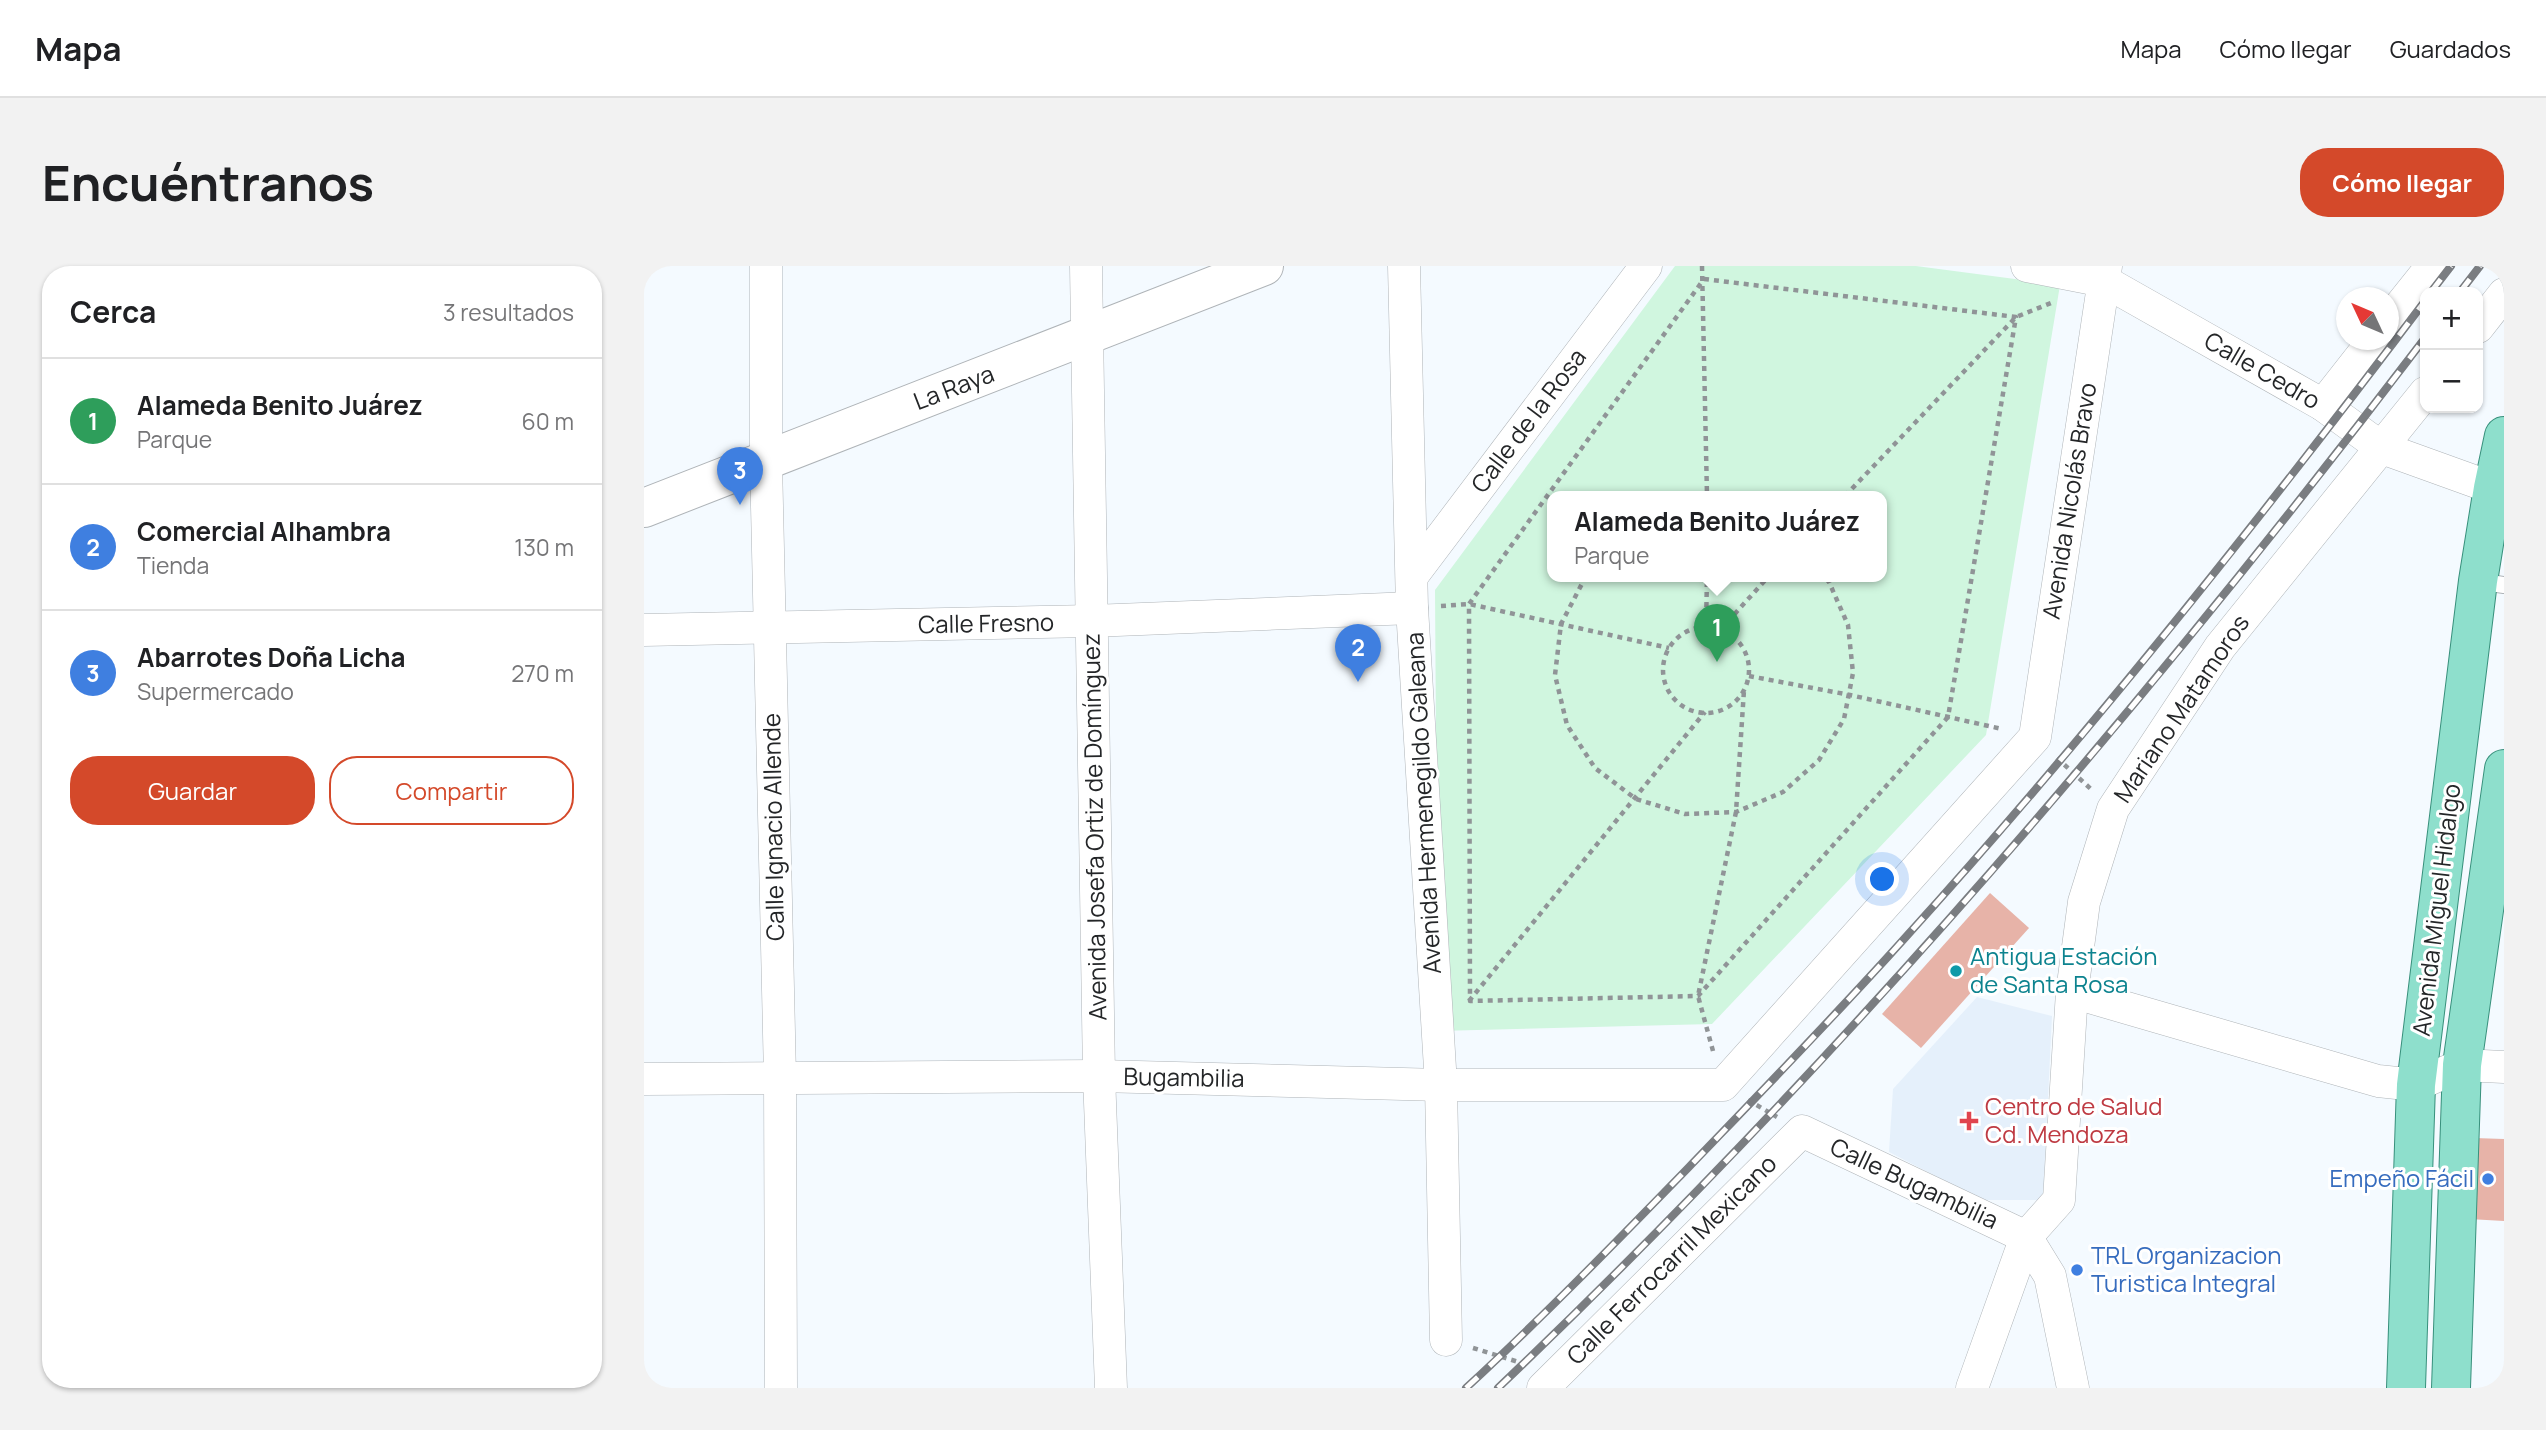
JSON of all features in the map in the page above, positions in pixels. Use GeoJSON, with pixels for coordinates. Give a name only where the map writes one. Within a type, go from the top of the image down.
{"type":"FeatureCollection","features":[{"type":"Feature","properties":{"kind":"main road","name":"La Raya"},"geometry":{"type":"LineString","coordinates":[[644,508],[1264,266]]}},
{"type":"Feature","properties":{"kind":"main road","name":"Avenida Miguel Hidalgo"},"geometry":{"type":"LineString","coordinates":[[2406,1388],[2416,1085],[2491,583],[2493,488],[2504,436]]}},
{"type":"Feature","properties":{"kind":"main road","name":"Avenida Miguel Hidalgo"},"geometry":{"type":"LineString","coordinates":[[2451,1388],[2462,1065],[2504,769]]}},
{"type":"Feature","properties":{"kind":"street","name":"Calle Ignacio Allende"},"geometry":{"type":"LineString","coordinates":[[766,266],[766,462],[780,1077],[781,1388]]}},
{"type":"Feature","properties":{"kind":"street","name":"Avenida Josefa Ortiz de Domínguez"},"geometry":{"type":"LineString","coordinates":[[1086,266],[1099,1076],[1111,1388]]}},
{"type":"Feature","properties":{"kind":"street","name":"Avenida Hermenegildo Galeana"},"geometry":{"type":"LineString","coordinates":[[1404,266],[1412,608],[1441,1085],[1446,1340]]}},
{"type":"Feature","properties":{"kind":"street","name":"Calle de la Rosa"},"geometry":{"type":"LineString","coordinates":[[1412,576],[1646,266]]}},
{"type":"Feature","properties":{"kind":"street","name":"Calle Cedro"},"geometry":{"type":"LineString","coordinates":[[2027,266],[2105,273],[2323,405],[2382,448],[2493,488]]}},
{"type":"Feature","properties":{"kind":"street"},"geometry":{"type":"LineString","coordinates":[[2399,308],[2432,266]]}},
{"type":"Feature","properties":{"kind":"street","name":"Avenida Nicolás Bravo"},"geometry":{"type":"LineString","coordinates":[[2035,737],[2105,273]]}},
{"type":"Feature","properties":{"kind":"street"},"geometry":{"type":"LineString","coordinates":[[2483,321],[2504,294]]}},
{"type":"Feature","properties":{"kind":"street"},"geometry":{"type":"LineString","coordinates":[[2323,405],[2366,350]]}},
{"type":"Feature","properties":{"kind":"street","name":"Mariano Matamoros"},"geometry":{"type":"LineString","coordinates":[[2026,1237],[2059,1200],[2072,992],[2084,902],[2113,809],[2220,647],[2420,399]]}},
{"type":"Feature","properties":{"kind":"street","name":"Calle Fresno"},"geometry":{"type":"LineString","coordinates":[[644,630],[1092,621],[1412,608]]}},
{"type":"Feature","properties":{"kind":"street"},"geometry":{"type":"LineString","coordinates":[[1723,1085],[2035,737]]}},
{"type":"Feature","properties":{"kind":"street"},"geometry":{"type":"LineString","coordinates":[[2072,992],[2378,1081],[2416,1085],[2462,1065],[2504,1067]]}},
{"type":"Feature","properties":{"kind":"street","name":"Bugambilia"},"geometry":{"type":"LineString","coordinates":[[644,1079],[1099,1076],[1441,1085],[1723,1085]]}},
{"type":"Feature","properties":{"kind":"street","name":"Calle Bugambilia"},"geometry":{"type":"LineString","coordinates":[[1801,1131],[2026,1237]]}},
{"type":"Feature","properties":{"kind":"street","name":"Calle Ferrocarril Mexicano"},"geometry":{"type":"LineString","coordinates":[[1560,1383],[1801,1131]]}},
{"type":"Feature","properties":{"kind":"street"},"geometry":{"type":"LineString","coordinates":[[1972,1388],[2026,1237]]}},
{"type":"Feature","properties":{"kind":"street"},"geometry":{"type":"LineString","coordinates":[[2026,1237],[2050,1276],[2073,1388]]}},
{"type":"Feature","properties":{"kind":"path"},"geometry":{"type":"LineString","coordinates":[[1702,266],[1707,491]]}},
{"type":"Feature","properties":{"kind":"path"},"geometry":{"type":"LineString","coordinates":[[1704,279],[2016,317]]}},
{"type":"Feature","properties":{"kind":"path"},"geometry":{"type":"LineString","coordinates":[[1550,491],[1704,279]]}},
{"type":"Feature","properties":{"kind":"path"},"geometry":{"type":"LineString","coordinates":[[1850,491],[2016,317],[2053,302]]}},
{"type":"Feature","properties":{"kind":"path"},"geometry":{"type":"LineString","coordinates":[[1470,1001],[1698,996],[1948,717],[2016,317]]}},
{"type":"Feature","properties":{"kind":"path"},"geometry":{"type":"LineString","coordinates":[[1470,1001],[1468,604],[1547,495]]}},
{"type":"Feature","properties":{"kind":"path"},"geometry":{"type":"LineString","coordinates":[[1583,582],[1561,624],[1555,675],[1567,725],[1595,768],[1636,799],[1685,814],[1736,812],[1783,792],[1819,760],[1843,719],[1853,673],[1848,625],[1829,582]]}},
{"type":"Feature","properties":{"kind":"path"},"geometry":{"type":"LineString","coordinates":[[1706,627],[1707,582]]}},
{"type":"Feature","properties":{"kind":"path"},"geometry":{"type":"LineString","coordinates":[[1721,629],[1764,582]]}},
{"type":"Feature","properties":{"kind":"path"},"geometry":{"type":"LineString","coordinates":[[1412,608],[1468,604],[1669,648]]}},
{"type":"Feature","properties":{"kind":"path"},"geometry":{"type":"LineString","coordinates":[[1744,690],[1735,701],[1723,709],[1696,712],[1684,707],[1666,687],[1663,674],[1669,648],[1691,629],[1721,629],[1733,636],[1743,647],[1748,661],[1749,676],[1744,690],[1736,812],[1698,996],[1723,1085],[1801,1131]]}},
{"type":"Feature","properties":{"kind":"path"},"geometry":{"type":"LineString","coordinates":[[1749,676],[1850,695],[2035,737],[2113,809]]}},
{"type":"Feature","properties":{"kind":"path"},"geometry":{"type":"LineString","coordinates":[[1465,1013],[1470,1001],[1705,712]]}},
{"type":"Feature","properties":{"kind":"path"},"geometry":{"type":"LineString","coordinates":[[1446,1340],[1560,1383]]}},
{"type":"Feature","properties":{"kind":"shaded area","name":"Centro de Salud Cd. Mendoza"},"geometry":{"type":"Polygon","coordinates":[[[1977,997],[2052,1016],[2043,1200],[1982,1200],[1889,1152],[1893,1089],[1977,997]]]}},
{"type":"Feature","properties":{"kind":"green space"},"geometry":{"type":"Polygon","coordinates":[[[1675,266],[1916,266],[2060,285],[1986,735],[1712,1024],[1438,1031],[1435,590],[1675,266]]]}},
{"type":"Feature","properties":{"kind":"building","name":"Antigua Estación de Santa Rosa"},"geometry":{"type":"Polygon","coordinates":[[[1990,893],[2029,928],[1921,1048],[1882,1014],[1990,893]]]}},
{"type":"Feature","properties":{"kind":"building","name":"Empeño Fácil"},"geometry":{"type":"Polygon","coordinates":[[[2474,1138],[2504,1139],[2504,1221],[2469,1219],[2474,1138]]]}},
{"type":"Feature","properties":{"kind":"railway"},"geometry":{"type":"LineString","coordinates":[[2435,287],[2451,266]]}},
{"type":"Feature","properties":{"kind":"railway"},"geometry":{"type":"LineString","coordinates":[[2464,287],[2480,266]]}},
{"type":"Feature","properties":{"kind":"railway"},"geometry":{"type":"LineString","coordinates":[[1466,1388],[1551,1307],[1689,1167],[1851,997],[1973,862],[2172,626],[2420,308]]}},
{"type":"Feature","properties":{"kind":"railway"},"geometry":{"type":"LineString","coordinates":[[1498,1388],[1624,1265],[1746,1140],[1866,1012],[1982,881],[2097,749],[2208,614],[2420,344]]}},
{"type":"Feature","properties":{"kind":"place","name":"Abarrotes Doña Licha"},"geometry":{"type":"Point","coordinates":[740,505]}},
{"type":"Feature","properties":{"kind":"place","name":"Alameda Benito Juárez"},"geometry":{"type":"Point","coordinates":[1717,662]}},
{"type":"Feature","properties":{"kind":"place","name":"Comercial Alhambra"},"geometry":{"type":"Point","coordinates":[1358,682]}},
{"type":"Feature","properties":{"kind":"place","name":"Antigua Estación de Santa Rosa"},"geometry":{"type":"Point","coordinates":[1956,971]}},
{"type":"Feature","properties":{"kind":"place","name":"Centro de Salud Cd. Mendoza"},"geometry":{"type":"Point","coordinates":[1969,1121]}},
{"type":"Feature","properties":{"kind":"place","name":"Empeño Fácil"},"geometry":{"type":"Point","coordinates":[2488,1179]}},
{"type":"Feature","properties":{"kind":"place","name":"TRL Organizacion Turistica Integral"},"geometry":{"type":"Point","coordinates":[2077,1270]}}]}
